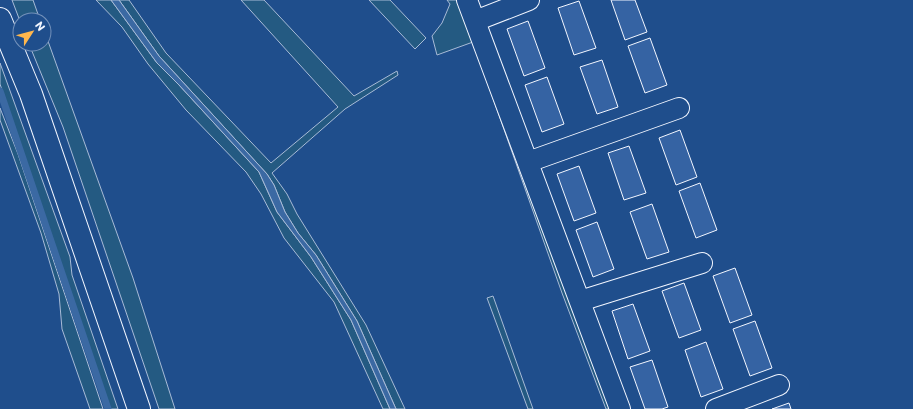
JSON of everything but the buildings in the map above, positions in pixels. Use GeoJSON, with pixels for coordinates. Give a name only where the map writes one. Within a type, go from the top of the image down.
{"type":"FeatureCollection","features":[{"type":"Feature","properties":{"kind":"main road"},"geometry":{"type":"LineString","coordinates":[[0,20],[31,94],[139,409]]}},
{"type":"Feature","properties":{"kind":"street"},"geometry":{"type":"LineString","coordinates":[[467,0],[620,409]]}},
{"type":"Feature","properties":{"kind":"street"},"geometry":{"type":"LineString","coordinates":[[475,21],[529,0]]}},
{"type":"Feature","properties":{"kind":"street"},"geometry":{"type":"LineString","coordinates":[[528,162],[679,108]]}},
{"type":"Feature","properties":{"kind":"street"},"geometry":{"type":"LineString","coordinates":[[580,301],[702,263]]}},
{"type":"Feature","properties":{"kind":"street"},"geometry":{"type":"LineString","coordinates":[[716,409],[779,385]]}},
{"type":"Feature","properties":{"kind":"shaded area"},"geometry":{"type":"Polygon","coordinates":[[[12,0],[33,0],[37,12],[17,12],[12,0]]]}},
{"type":"Feature","properties":{"kind":"shaded area"},"geometry":{"type":"Polygon","coordinates":[[[96,0],[111,0],[157,63],[259,172],[277,212],[311,257],[351,320],[390,409],[383,409],[334,302],[284,238],[261,194],[246,172],[186,110],[148,64],[122,27],[96,0]]]}},
{"type":"Feature","properties":{"kind":"shaded area"},"geometry":{"type":"Polygon","coordinates":[[[111,0],[119,0],[159,56],[267,174],[274,185],[285,212],[298,233],[316,255],[357,321],[396,409],[390,409],[351,320],[311,257],[277,212],[259,172],[157,63],[111,0]]]}},
{"type":"Feature","properties":{"kind":"shaded area"},"geometry":{"type":"Polygon","coordinates":[[[119,0],[129,0],[166,53],[271,163],[338,107],[241,0],[264,0],[354,96],[397,71],[398,75],[345,109],[272,173],[287,194],[297,214],[366,325],[405,409],[396,409],[357,321],[316,255],[298,233],[285,212],[274,185],[267,174],[159,56],[119,0]]]}},
{"type":"Feature","properties":{"kind":"shaded area"},"geometry":{"type":"Polygon","coordinates":[[[369,0],[390,0],[426,38],[415,49],[369,0]]]}},
{"type":"Feature","properties":{"kind":"shaded area"},"geometry":{"type":"Polygon","coordinates":[[[447,0],[461,0],[615,409],[606,409],[562,293],[473,42],[437,55],[432,36],[442,23],[450,4],[447,0]]]}},
{"type":"Feature","properties":{"kind":"shaded area"},"geometry":{"type":"Polygon","coordinates":[[[32,52],[52,52],[133,278],[175,409],[159,409],[63,127],[32,52]]]}},
{"type":"Feature","properties":{"kind":"shaded area"},"geometry":{"type":"Polygon","coordinates":[[[0,63],[70,257],[72,275],[118,409],[110,409],[0,84],[0,63]]]}},
{"type":"Feature","properties":{"kind":"shaded area"},"geometry":{"type":"Polygon","coordinates":[[[0,108],[18,154],[103,409],[90,409],[62,329],[59,294],[41,233],[0,120],[0,108]]]}},
{"type":"Feature","properties":{"kind":"shaded area"},"geometry":{"type":"Polygon","coordinates":[[[493,296],[533,409],[528,409],[487,298],[493,296]]]}},
{"type":"Feature","properties":{"kind":"waterway"},"geometry":{"type":"LineString","coordinates":[[0,91],[108,409]]}}]}
